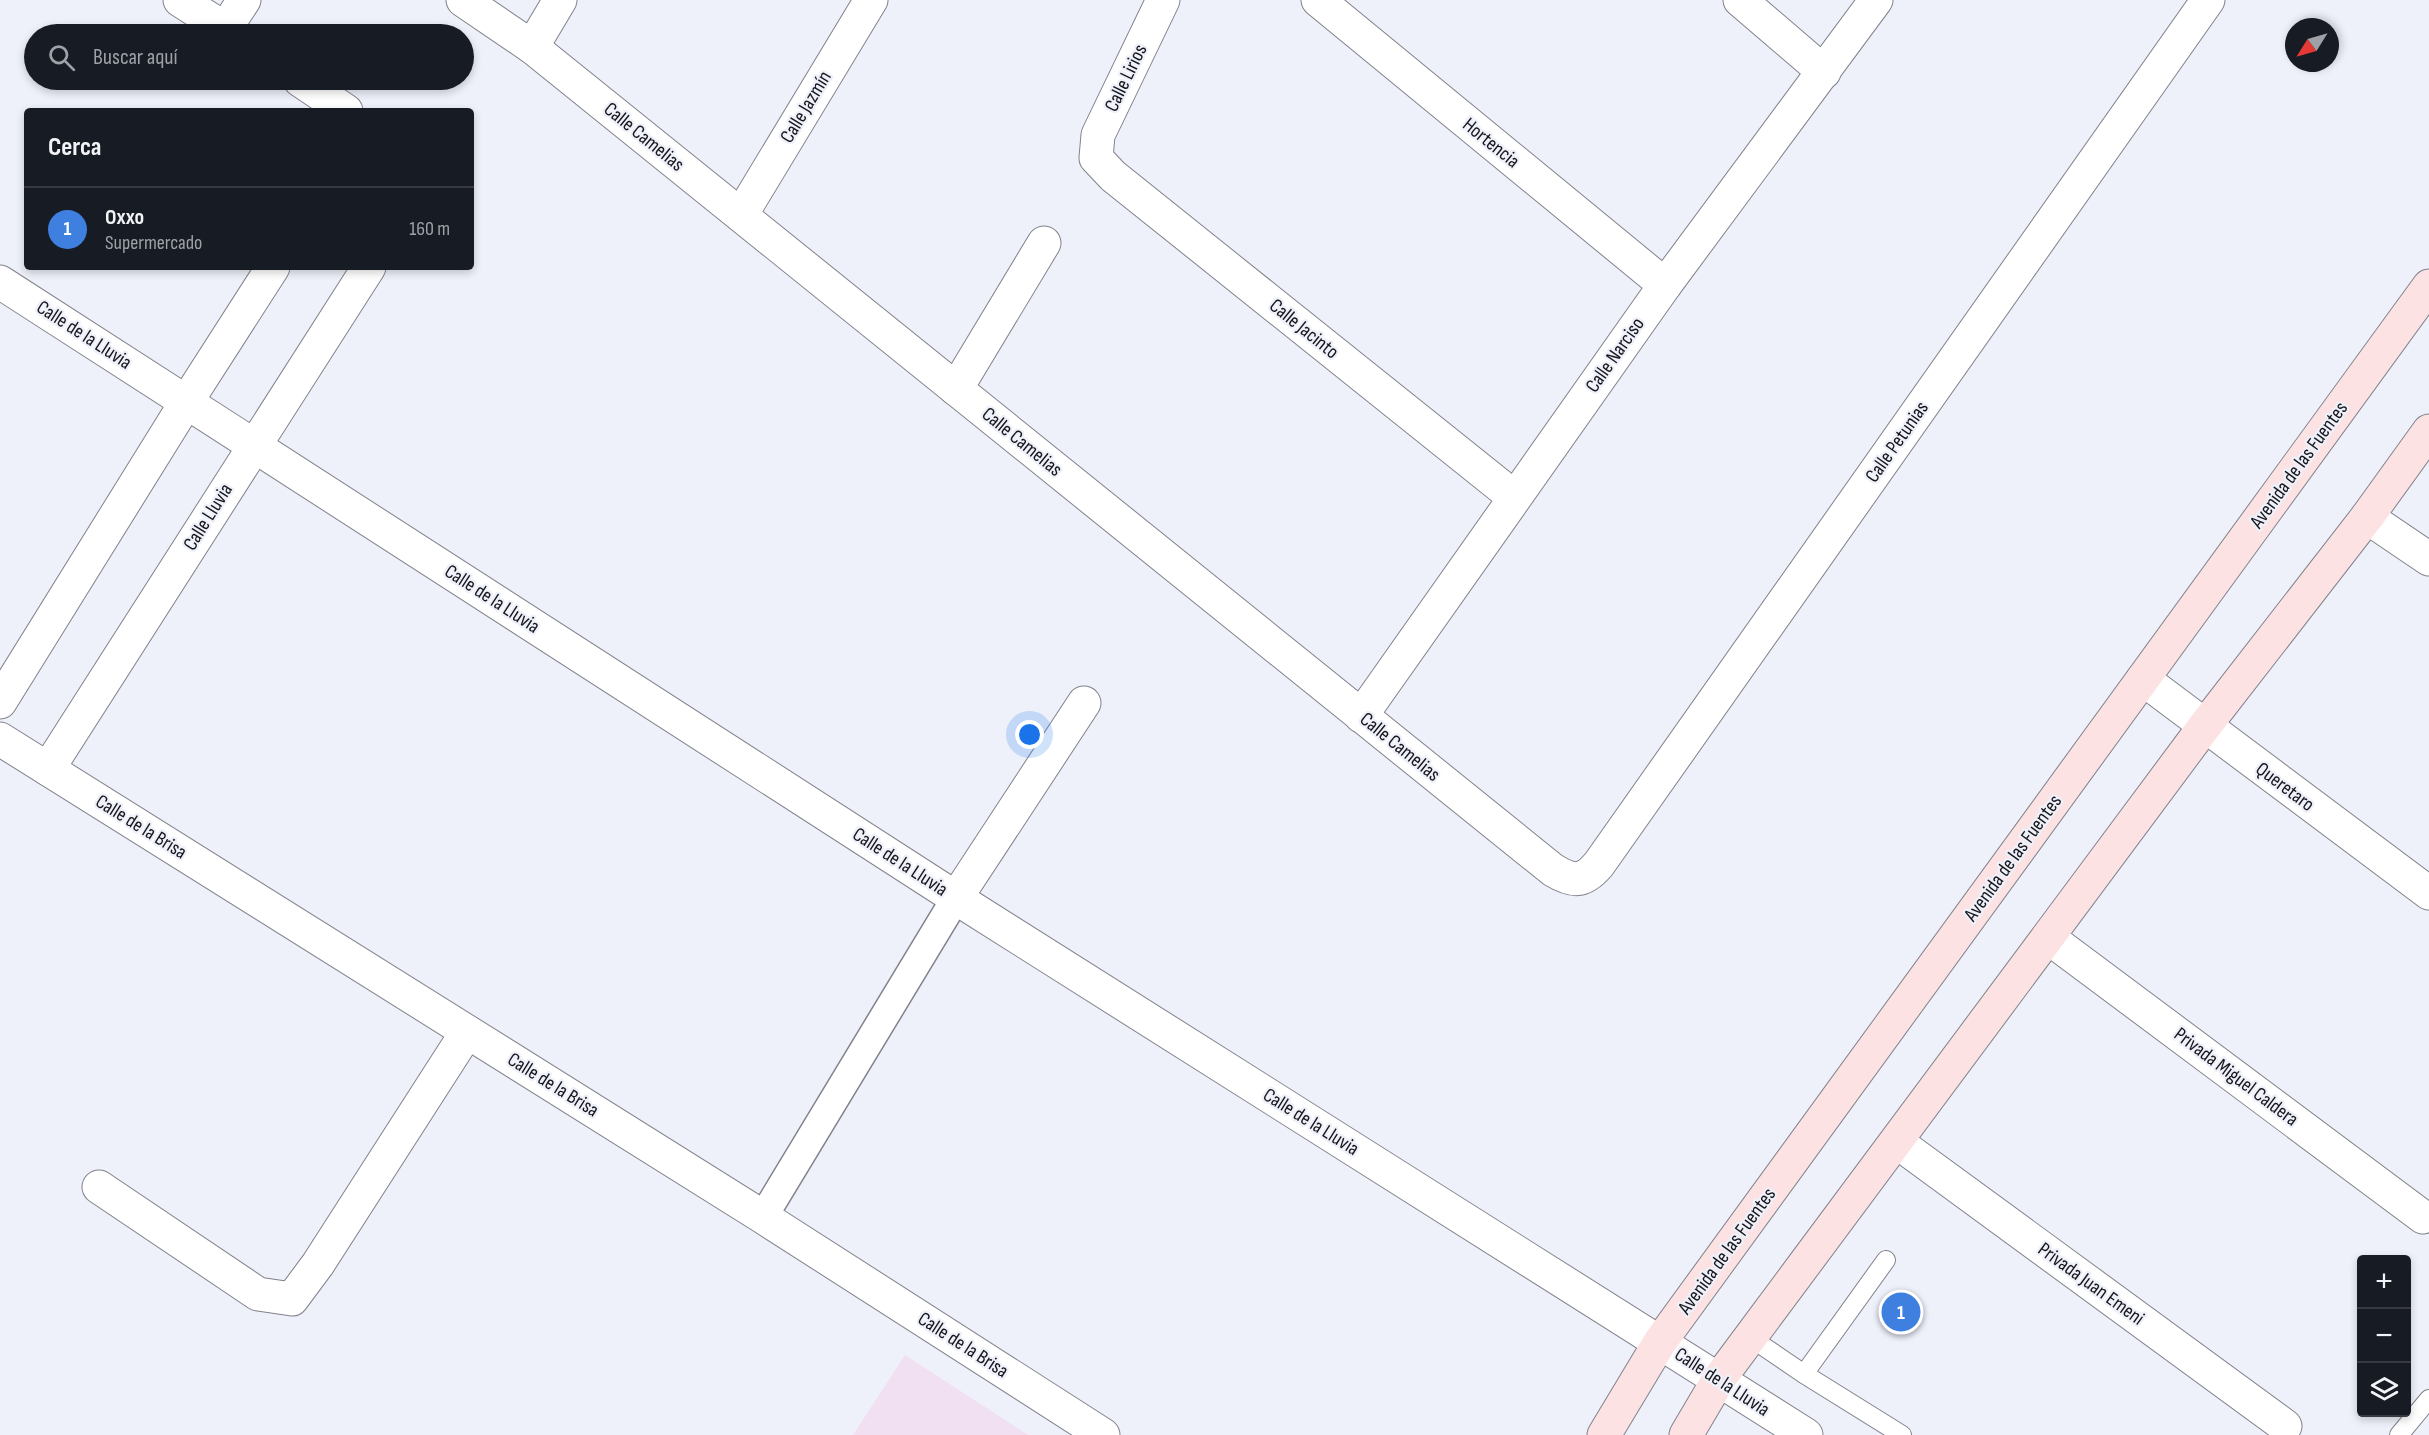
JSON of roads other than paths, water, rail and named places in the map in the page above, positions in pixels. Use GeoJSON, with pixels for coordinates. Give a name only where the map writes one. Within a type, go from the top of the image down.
{"type":"FeatureCollection","features":[{"type":"Feature","properties":{"kind":"main road","name":"Avenida de las Fuentes"},"geometry":{"type":"LineString","coordinates":[[1604,1435],[1660,1342],[2429,286]]}},
{"type":"Feature","properties":{"kind":"main road"},"geometry":{"type":"LineString","coordinates":[[1686,1435],[1719,1379],[2204,727],[2367,517],[2429,431]]}},
{"type":"Feature","properties":{"kind":"street"},"geometry":{"type":"LineString","coordinates":[[180,0],[217,24]]}},
{"type":"Feature","properties":{"kind":"street"},"geometry":{"type":"LineString","coordinates":[[233,24],[244,0]]}},
{"type":"Feature","properties":{"kind":"street","name":"Calle Camelias"},"geometry":{"type":"LineString","coordinates":[[463,0],[532,47],[1553,870],[1566,878],[1581,879]]}},
{"type":"Feature","properties":{"kind":"street"},"geometry":{"type":"LineString","coordinates":[[532,47],[560,0]]}},
{"type":"Feature","properties":{"kind":"street","name":"Calle Jazmín"},"geometry":{"type":"LineString","coordinates":[[741,215],[870,0]]}},
{"type":"Feature","properties":{"kind":"street","name":"Calle Lirios"},"geometry":{"type":"LineString","coordinates":[[1096,158],[1098,135],[1163,0]]}},
{"type":"Feature","properties":{"kind":"street","name":"Hortencia"},"geometry":{"type":"LineString","coordinates":[[1317,0],[1665,285]]}},
{"type":"Feature","properties":{"kind":"street"},"geometry":{"type":"LineString","coordinates":[[1740,0],[1824,72]]}},
{"type":"Feature","properties":{"kind":"street","name":"Calle Narciso"},"geometry":{"type":"LineString","coordinates":[[1361,716],[1665,285],[1876,0]]}},
{"type":"Feature","properties":{"kind":"street","name":"Calle Petunias"},"geometry":{"type":"LineString","coordinates":[[1581,879],[1591,874],[1599,864],[2208,0]]}},
{"type":"Feature","properties":{"kind":"street"},"geometry":{"type":"LineString","coordinates":[[315,90],[342,108]]}},
{"type":"Feature","properties":{"kind":"street","name":"Calle Jacinto"},"geometry":{"type":"LineString","coordinates":[[1096,158],[1113,176],[1514,497]]}},
{"type":"Feature","properties":{"kind":"street"},"geometry":{"type":"LineString","coordinates":[[956,389],[1044,243]]}},
{"type":"Feature","properties":{"kind":"street"},"geometry":{"type":"LineString","coordinates":[[0,702],[186,401],[271,270]]}},
{"type":"Feature","properties":{"kind":"street","name":"Calle Lluvia"},"geometry":{"type":"LineString","coordinates":[[48,769],[367,270]]}},
{"type":"Feature","properties":{"kind":"street","name":"Calle de la Lluvia"},"geometry":{"type":"LineString","coordinates":[[0,282],[956,898],[1806,1435]]}},
{"type":"Feature","properties":{"kind":"street"},"geometry":{"type":"LineString","coordinates":[[2367,517],[2429,559]]}},
{"type":"Feature","properties":{"kind":"street","name":"Queretaro"},"geometry":{"type":"LineString","coordinates":[[2143,679],[2204,727],[2429,893]]}},
{"type":"Feature","properties":{"kind":"street"},"geometry":{"type":"LineString","coordinates":[[763,1217],[956,898],[1084,703]]}},
{"type":"Feature","properties":{"kind":"street","name":"Calle de la Brisa"},"geometry":{"type":"LineString","coordinates":[[0,739],[763,1217],[1103,1435]]}},
{"type":"Feature","properties":{"kind":"street","name":"Privada Miguel Caldera"},"geometry":{"type":"LineString","coordinates":[[2049,938],[2423,1217]]}},
{"type":"Feature","properties":{"kind":"street"},"geometry":{"type":"LineString","coordinates":[[99,1187],[258,1294],[292,1299],[318,1264],[467,1032]]}},
{"type":"Feature","properties":{"kind":"street","name":"Privada Juan Emeni"},"geometry":{"type":"LineString","coordinates":[[1897,1142],[2285,1426]]}},
{"type":"Feature","properties":{"kind":"lane"},"geometry":{"type":"LineString","coordinates":[[1804,1374],[1886,1260]]}},
{"type":"Feature","properties":{"kind":"lane"},"geometry":{"type":"LineString","coordinates":[[1750,1338],[1902,1435]]}},
{"type":"Feature","properties":{"kind":"lane"},"geometry":{"type":"LineString","coordinates":[[2399,1435],[2429,1399]]}},
{"type":"Feature","properties":{"kind":"place","name":"Oxxo"},"geometry":{"type":"Point","coordinates":[1901,1312]}}]}
